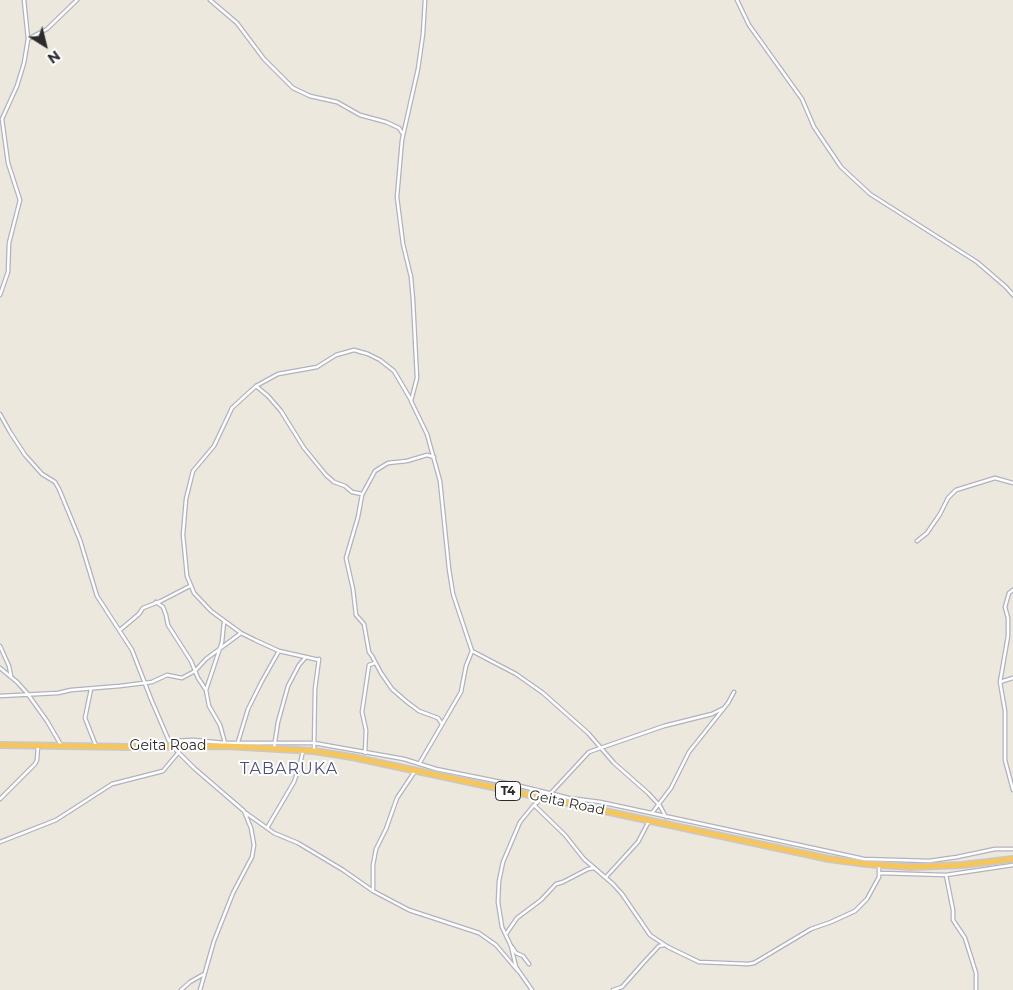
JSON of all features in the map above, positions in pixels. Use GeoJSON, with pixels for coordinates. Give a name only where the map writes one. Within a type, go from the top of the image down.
{"type":"FeatureCollection","features":[{"type":"Feature","properties":{"kind":"highway","name":"Geita Road"},"geometry":{"type":"LineString","coordinates":[[0,744],[96,746],[171,744],[275,745],[352,757],[829,859],[910,867],[962,865],[1013,859]]}},
{"type":"Feature","properties":{"kind":"street"},"geometry":{"type":"LineString","coordinates":[[0,295],[8,272],[9,242],[20,200],[8,163],[2,119],[22,73],[28,39],[24,0]]}},
{"type":"Feature","properties":{"kind":"street"},"geometry":{"type":"LineString","coordinates":[[28,39],[47,30],[77,0]]}},
{"type":"Feature","properties":{"kind":"street"},"geometry":{"type":"LineString","coordinates":[[210,0],[237,24],[264,59],[294,88],[310,96],[337,102],[360,116],[386,122],[399,128],[403,134]]}},
{"type":"Feature","properties":{"kind":"street"},"geometry":{"type":"LineString","coordinates":[[411,401],[417,378],[414,300],[403,244],[397,197],[403,134],[417,75],[423,34],[425,0]]}},
{"type":"Feature","properties":{"kind":"street"},"geometry":{"type":"LineString","coordinates":[[737,0],[749,25],[802,99],[814,127],[841,167],[870,194],[977,262],[1013,295]]}},
{"type":"Feature","properties":{"kind":"street"},"geometry":{"type":"LineString","coordinates":[[314,751],[315,696],[319,660],[279,650],[241,632],[202,603],[190,586],[187,576],[183,530],[186,499],[193,471],[214,446],[234,406],[256,386],[279,374],[317,367],[335,355],[354,350],[370,355],[389,366],[396,375],[422,423],[434,457],[441,486],[453,594],[472,651],[466,666],[461,692],[419,764]]}},
{"type":"Feature","properties":{"kind":"street"},"geometry":{"type":"LineString","coordinates":[[256,386],[281,411],[304,448],[326,475],[352,492],[362,494]]}},
{"type":"Feature","properties":{"kind":"street"},"geometry":{"type":"LineString","coordinates":[[0,414],[25,455],[59,489],[80,540],[96,592],[132,650],[171,744],[178,753],[244,811],[268,828],[343,870],[373,891],[420,915],[446,921],[479,934],[496,945],[532,990]]}},
{"type":"Feature","properties":{"kind":"street"},"geometry":{"type":"LineString","coordinates":[[434,457],[427,455],[407,461],[388,463],[375,472],[362,494],[358,517],[346,558],[353,589],[356,616],[364,624],[369,652],[375,663],[389,686],[396,693],[415,709],[438,718],[442,725]]}},
{"type":"Feature","properties":{"kind":"street"},"geometry":{"type":"LineString","coordinates":[[916,541],[927,533],[948,498],[956,490],[995,478],[1013,483]]}},
{"type":"Feature","properties":{"kind":"street"},"geometry":{"type":"LineString","coordinates":[[120,630],[139,614],[142,608],[161,601],[190,586]]}},
{"type":"Feature","properties":{"kind":"street"},"geometry":{"type":"LineString","coordinates":[[1013,590],[1009,593],[1005,606],[1008,618],[1008,636],[1000,682],[1005,711],[1005,760],[1013,788]]}},
{"type":"Feature","properties":{"kind":"street"},"geometry":{"type":"LineString","coordinates":[[156,602],[163,607],[168,625],[206,690],[210,706],[220,725],[226,744]]}},
{"type":"Feature","properties":{"kind":"street"},"geometry":{"type":"LineString","coordinates":[[206,690],[223,636],[224,621]]}},
{"type":"Feature","properties":{"kind":"street"},"geometry":{"type":"LineString","coordinates":[[0,696],[27,693],[45,694],[145,683],[167,675],[182,678],[195,671],[206,659],[241,632]]}},
{"type":"Feature","properties":{"kind":"street"},"geometry":{"type":"LineString","coordinates":[[0,646],[10,666],[11,676]]}},
{"type":"Feature","properties":{"kind":"street"},"geometry":{"type":"LineString","coordinates":[[238,745],[248,709],[279,650]]}},
{"type":"Feature","properties":{"kind":"street"},"geometry":{"type":"LineString","coordinates":[[472,651],[516,674],[538,689],[588,733],[614,763],[659,804],[666,817]]}},
{"type":"Feature","properties":{"kind":"street"},"geometry":{"type":"LineString","coordinates":[[306,657],[299,665],[288,686],[278,722],[275,745],[314,743],[404,759],[550,794],[652,813],[864,859],[929,861],[995,849],[1013,849]]}},
{"type":"Feature","properties":{"kind":"street"},"geometry":{"type":"LineString","coordinates":[[365,753],[366,730],[362,712],[369,665],[375,663]]}},
{"type":"Feature","properties":{"kind":"street"},"geometry":{"type":"LineString","coordinates":[[0,668],[11,676],[27,693],[61,745]]}},
{"type":"Feature","properties":{"kind":"street"},"geometry":{"type":"LineString","coordinates":[[1000,682],[1013,678]]}},
{"type":"Feature","properties":{"kind":"street"},"geometry":{"type":"LineString","coordinates":[[90,689],[85,718],[96,746]]}},
{"type":"Feature","properties":{"kind":"street"},"geometry":{"type":"LineString","coordinates":[[652,813],[671,788],[689,752],[724,708],[734,692]]}},
{"type":"Feature","properties":{"kind":"street"},"geometry":{"type":"LineString","coordinates":[[550,794],[589,752],[657,728],[712,714],[724,708]]}},
{"type":"Feature","properties":{"kind":"street"},"geometry":{"type":"LineString","coordinates":[[0,799],[35,764],[38,744]]}},
{"type":"Feature","properties":{"kind":"street"},"geometry":{"type":"LineString","coordinates":[[268,828],[294,782],[303,750]]}},
{"type":"Feature","properties":{"kind":"street"},"geometry":{"type":"LineString","coordinates":[[1,840],[56,820],[112,784],[163,771],[178,753]]}},
{"type":"Feature","properties":{"kind":"street"},"geometry":{"type":"LineString","coordinates":[[373,891],[373,865],[376,849],[386,829],[397,798],[415,771]]}},
{"type":"Feature","properties":{"kind":"street"},"geometry":{"type":"LineString","coordinates":[[518,971],[500,918],[498,902],[500,870],[520,822],[534,805],[543,798]]}},
{"type":"Feature","properties":{"kind":"street"},"geometry":{"type":"LineString","coordinates":[[534,805],[566,836],[594,868],[606,877],[622,894],[650,935],[687,958],[698,962],[754,963],[811,929],[835,921],[858,909],[867,899],[880,873],[879,865]]}},
{"type":"Feature","properties":{"kind":"street"},"geometry":{"type":"LineString","coordinates":[[200,990],[218,929],[233,893],[254,852],[251,828],[244,811]]}},
{"type":"Feature","properties":{"kind":"street"},"geometry":{"type":"LineString","coordinates":[[606,877],[634,847],[649,821]]}},
{"type":"Feature","properties":{"kind":"street"},"geometry":{"type":"LineString","coordinates":[[880,873],[946,875],[1013,865]]}},
{"type":"Feature","properties":{"kind":"street"},"geometry":{"type":"LineString","coordinates":[[506,935],[514,920],[541,900],[556,884],[594,868]]}},
{"type":"Feature","properties":{"kind":"street"},"geometry":{"type":"LineString","coordinates":[[946,875],[953,910],[953,920],[965,938],[976,973],[976,990]]}},
{"type":"Feature","properties":{"kind":"street"},"geometry":{"type":"LineString","coordinates":[[613,990],[622,987],[659,946],[664,945]]}},
{"type":"Feature","properties":{"kind":"street"},"geometry":{"type":"LineString","coordinates":[[511,946],[516,953],[523,956],[528,964]]}},
{"type":"Feature","properties":{"kind":"street"},"geometry":{"type":"LineString","coordinates":[[180,990],[205,974]]}},
{"type":"Feature","properties":{"kind":"district","name":"TABARUKA"},"geometry":{"type":"Point","coordinates":[289,769]}}]}
